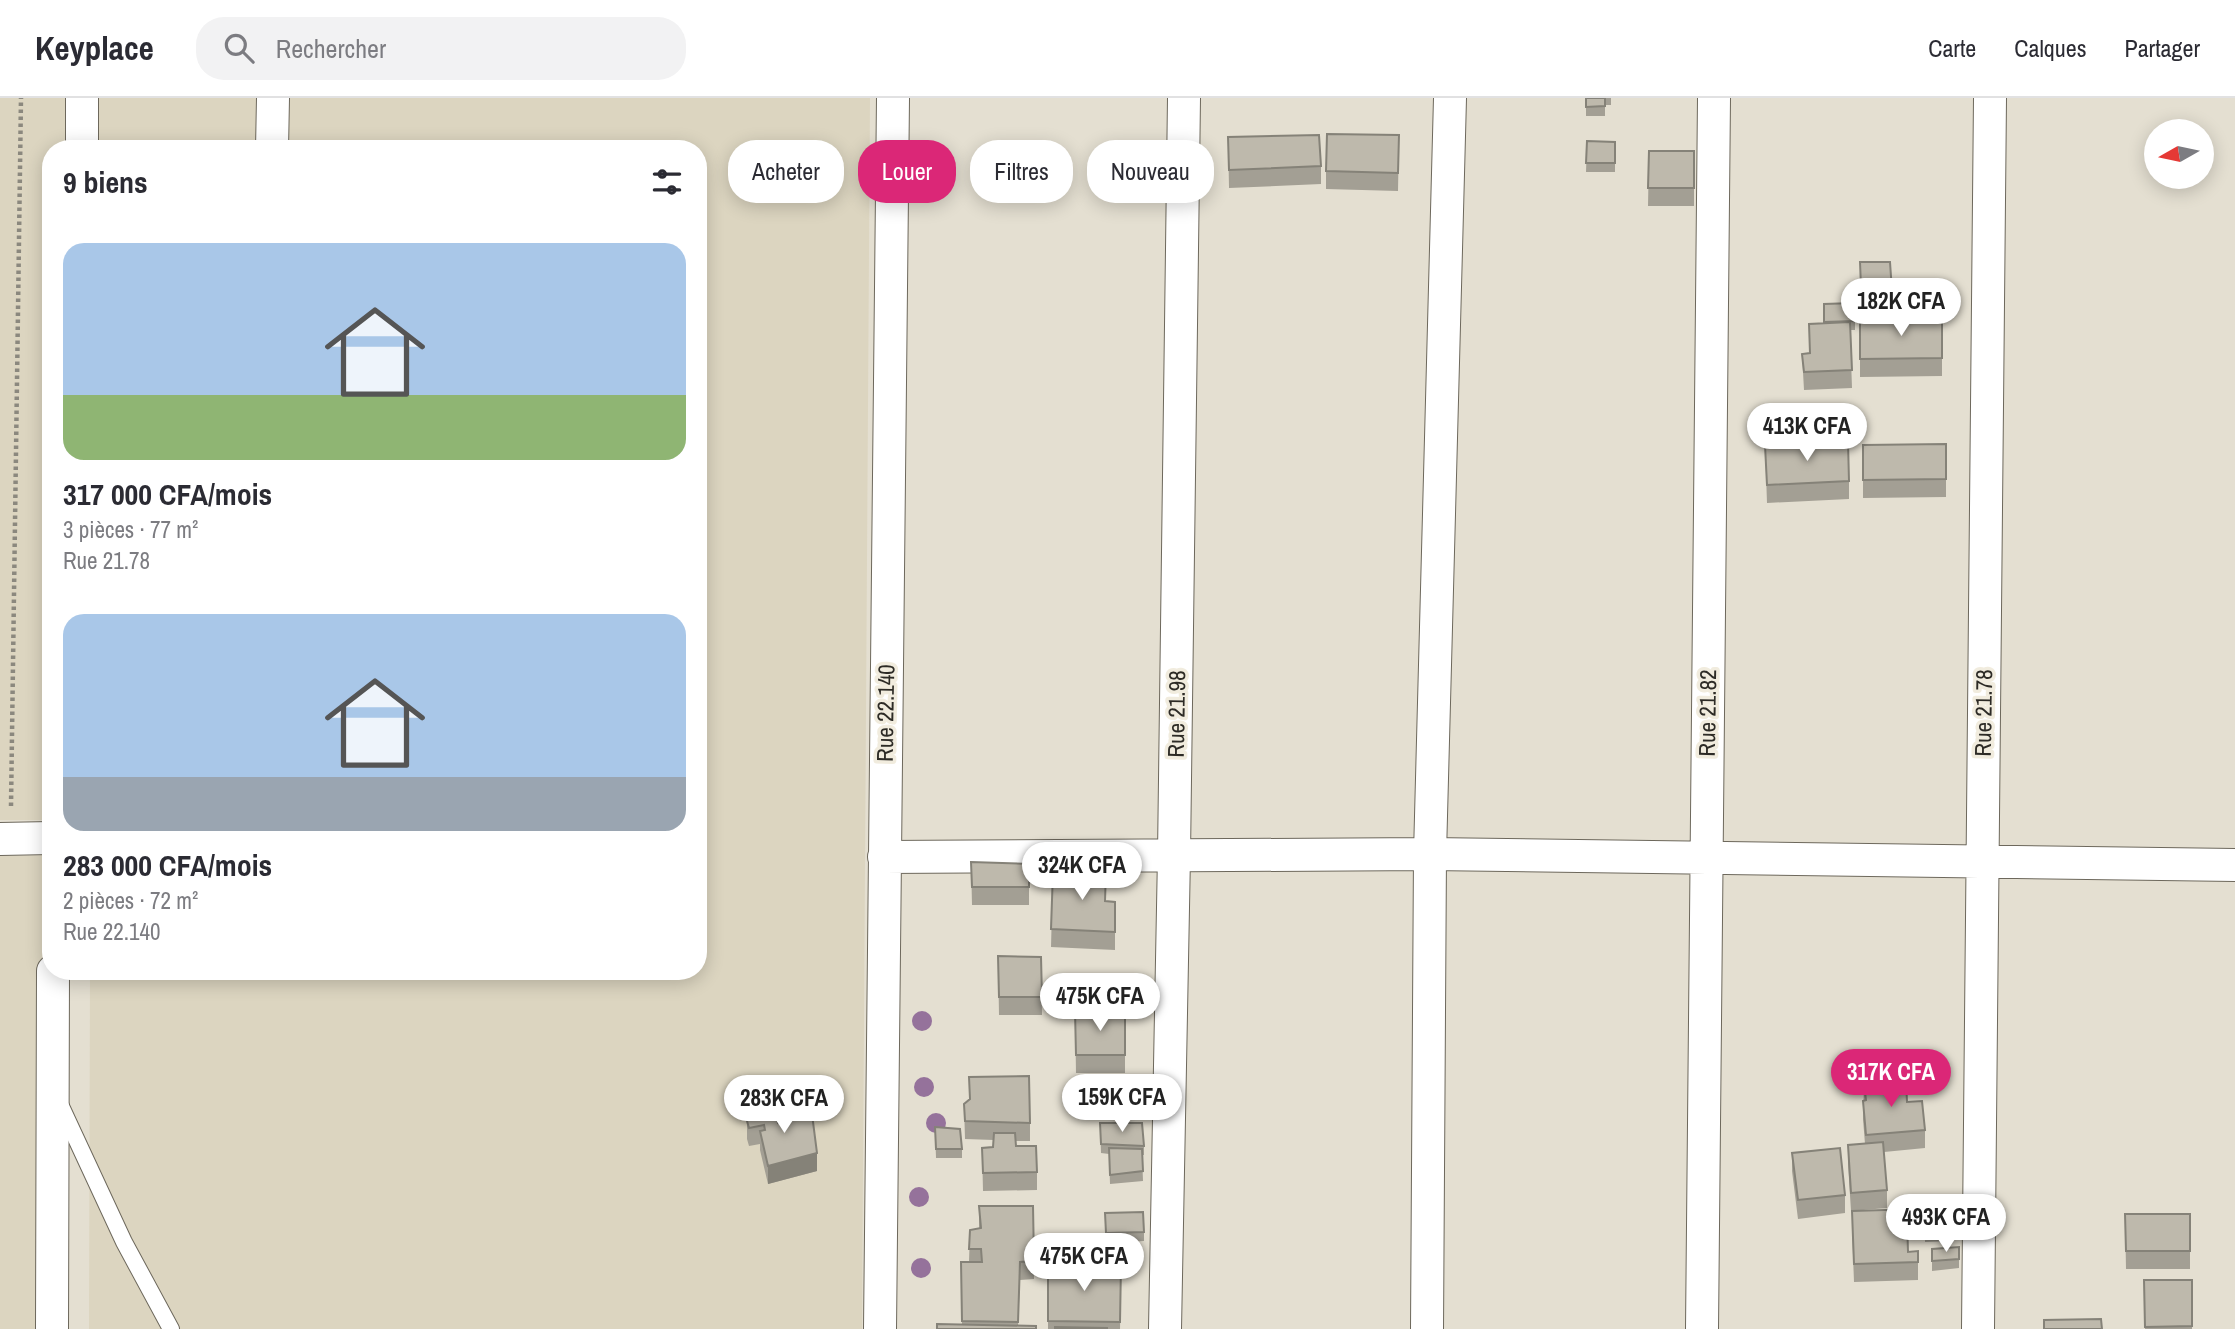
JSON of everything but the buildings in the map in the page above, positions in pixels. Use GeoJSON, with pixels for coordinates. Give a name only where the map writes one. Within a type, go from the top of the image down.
{"type":"FeatureCollection","features":[{"type":"Feature","properties":{"kind":"street"},"geometry":{"type":"LineString","coordinates":[[82,98],[82,140]]}},
{"type":"Feature","properties":{"kind":"street"},"geometry":{"type":"LineString","coordinates":[[272,140],[273,98]]}},
{"type":"Feature","properties":{"kind":"street","name":"Rue 22.140"},"geometry":{"type":"LineString","coordinates":[[880,1329],[893,98]]}},
{"type":"Feature","properties":{"kind":"street","name":"Rue 21.98"},"geometry":{"type":"LineString","coordinates":[[1165,1329],[1184,98]]}},
{"type":"Feature","properties":{"kind":"street"},"geometry":{"type":"LineString","coordinates":[[1427,1329],[1430,854],[1450,98]]}},
{"type":"Feature","properties":{"kind":"street","name":"Rue 21.82"},"geometry":{"type":"LineString","coordinates":[[1702,1329],[1714,98]]}},
{"type":"Feature","properties":{"kind":"street","name":"Rue 21.78"},"geometry":{"type":"LineString","coordinates":[[1978,1329],[1990,98]]}},
{"type":"Feature","properties":{"kind":"street"},"geometry":{"type":"LineString","coordinates":[[5,839],[42,838]]}},
{"type":"Feature","properties":{"kind":"street"},"geometry":{"type":"LineString","coordinates":[[884,857],[1430,854],[2235,865]]}},
{"type":"Feature","properties":{"kind":"street"},"geometry":{"type":"LineString","coordinates":[[52,1329],[53,980]]}},
{"type":"Feature","properties":{"kind":"lane"},"geometry":{"type":"LineString","coordinates":[[52,1087],[124,1242],[171,1329]]}},
{"type":"Feature","properties":{"kind":"path"},"geometry":{"type":"LineString","coordinates":[[5,839],[21,98]]}},
{"type":"Feature","properties":{"kind":"shaded area"},"geometry":{"type":"Polygon","coordinates":[[[0,98],[870,98],[870,140],[858,140],[858,203],[869,203],[862,1329],[89,1329],[90,980],[707,980],[707,140],[42,140],[42,820],[0,820],[0,98]]]}},
{"type":"Feature","properties":{"kind":"shaded area"},"geometry":{"type":"Polygon","coordinates":[[[42,855],[42,980],[53,980],[57,1329],[0,1329],[0,856],[42,855]]]}}]}
